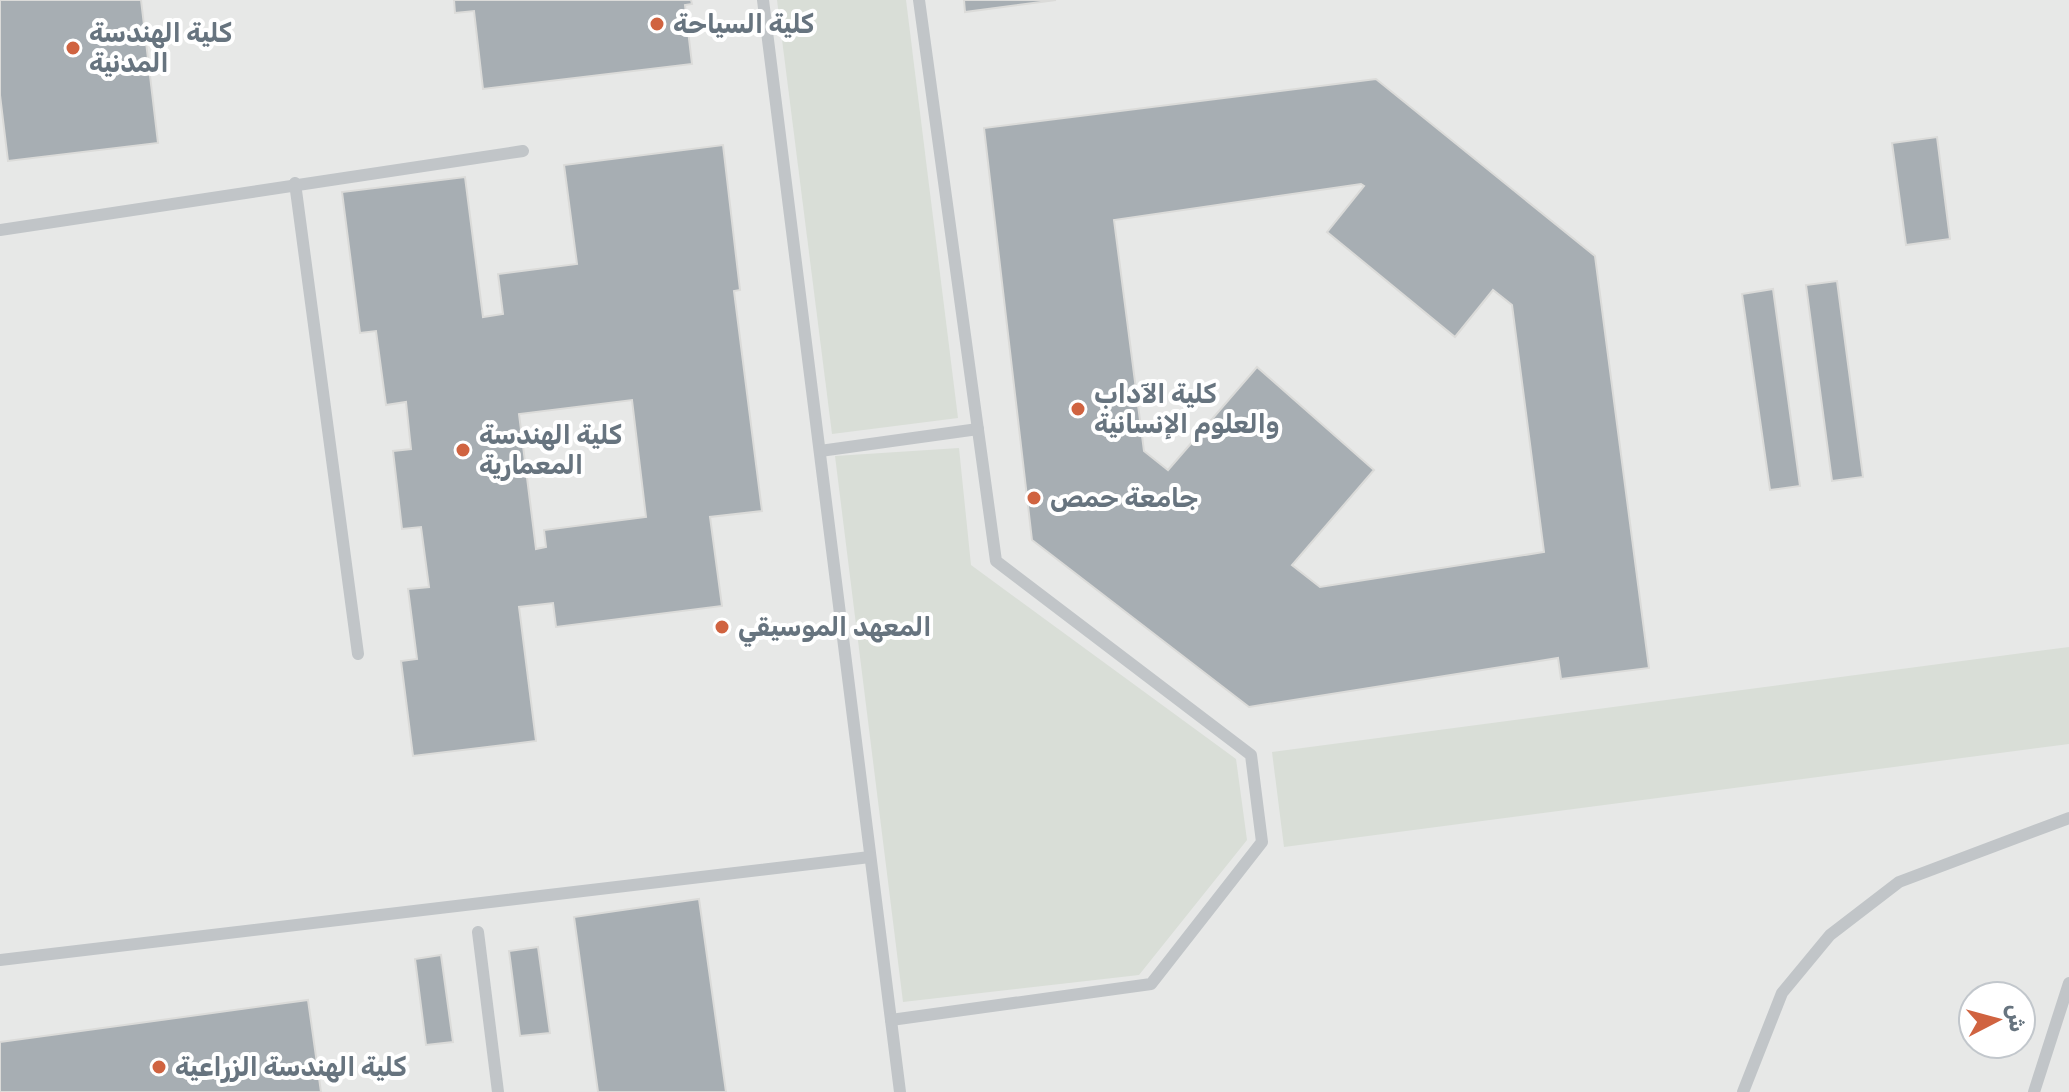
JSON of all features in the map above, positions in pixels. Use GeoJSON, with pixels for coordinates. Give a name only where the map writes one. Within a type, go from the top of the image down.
{"type":"FeatureCollection","features":[{"type":"Feature","properties":{"kind":"lane"},"geometry":{"type":"LineString","coordinates":[[763,0],[900,1092]]}},
{"type":"Feature","properties":{"kind":"lane"},"geometry":{"type":"LineString","coordinates":[[891,1020],[1151,984],[1262,842],[1251,755],[996,561],[919,0]]}},
{"type":"Feature","properties":{"kind":"lane"},"geometry":{"type":"LineString","coordinates":[[0,230],[295,183],[523,151]]}},
{"type":"Feature","properties":{"kind":"lane"},"geometry":{"type":"LineString","coordinates":[[295,183],[358,654]]}},
{"type":"Feature","properties":{"kind":"lane"},"geometry":{"type":"LineString","coordinates":[[820,451],[978,429]]}},
{"type":"Feature","properties":{"kind":"lane"},"geometry":{"type":"LineString","coordinates":[[1743,1092],[1782,993],[1830,935],[1899,882],[2069,818]]}},
{"type":"Feature","properties":{"kind":"lane"},"geometry":{"type":"LineString","coordinates":[[0,960],[870,857]]}},
{"type":"Feature","properties":{"kind":"lane"},"geometry":{"type":"LineString","coordinates":[[478,932],[498,1092]]}},
{"type":"Feature","properties":{"kind":"lane"},"geometry":{"type":"LineString","coordinates":[[2034,1092],[2069,983]]}},
{"type":"Feature","properties":{"kind":"shaded area","name":"جامعة حمص"},"geometry":{"type":"Polygon","coordinates":[[[0,0],[2069,0],[2069,1092],[0,1092],[0,0]]]}},
{"type":"Feature","properties":{"kind":"shaded area"},"geometry":{"type":"Polygon","coordinates":[[[777,0],[906,0],[958,418],[832,434],[777,0]]]}},
{"type":"Feature","properties":{"kind":"shaded area"},"geometry":{"type":"Polygon","coordinates":[[[959,448],[971,565],[1236,759],[1247,840],[1139,975],[903,1002],[835,456],[959,448]]]}},
{"type":"Feature","properties":{"kind":"shaded area"},"geometry":{"type":"Polygon","coordinates":[[[2069,647],[2069,744],[1284,847],[1272,752],[2069,647]]]}},
{"type":"Feature","properties":{"kind":"building","name":"كلية الهندسة المدنية"},"geometry":{"type":"Polygon","coordinates":[[[0,0],[141,0],[158,143],[8,161],[0,95],[0,0]]]}},
{"type":"Feature","properties":{"kind":"building"},"geometry":{"type":"Polygon","coordinates":[[[454,0],[691,0],[692,4],[685,5],[692,64],[483,89],[474,11],[455,13],[454,0]]]}},
{"type":"Feature","properties":{"kind":"building"},"geometry":{"type":"Polygon","coordinates":[[[964,0],[1056,0],[965,12],[964,0]]]}},
{"type":"Feature","properties":{"kind":"building","name":"كلية الآداب والعلوم الإنسانية"},"geometry":{"type":"Polygon","coordinates":[[[1376,79],[1595,256],[1649,668],[1561,679],[1558,658],[1249,707],[1032,540],[984,128],[1376,79]],[[1364,186],[1114,220],[1144,451],[1168,470],[1257,367],[1374,470],[1292,565],[1320,587],[1544,552],[1512,305],[1493,290],[1455,337],[1327,232],[1364,186]]]}},
{"type":"Feature","properties":{"kind":"building"},"geometry":{"type":"Polygon","coordinates":[[[1937,137],[1950,239],[1906,245],[1892,143],[1937,137]]]}},
{"type":"Feature","properties":{"kind":"building","name":"كلية الهندسة المعمارية"},"geometry":{"type":"Polygon","coordinates":[[[723,145],[740,290],[734,291],[762,511],[710,517],[722,606],[556,627],[553,603],[519,607],[536,741],[413,756],[401,661],[417,659],[408,589],[429,587],[421,527],[402,529],[393,451],[411,449],[406,402],[386,405],[376,331],[360,333],[342,192],[465,177],[483,317],[503,314],[498,274],[577,264],[564,165],[723,145]],[[632,400],[519,414],[536,549],[546,547],[544,530],[646,517],[632,400]]]}},
{"type":"Feature","properties":{"kind":"building"},"geometry":{"type":"Polygon","coordinates":[[[1837,281],[1863,477],[1832,481],[1806,285],[1837,281]]]}},
{"type":"Feature","properties":{"kind":"building"},"geometry":{"type":"Polygon","coordinates":[[[1773,289],[1800,486],[1770,490],[1742,294],[1773,289]]]}},
{"type":"Feature","properties":{"kind":"building"},"geometry":{"type":"Polygon","coordinates":[[[699,899],[726,1092],[598,1092],[574,917],[699,899]]]}},
{"type":"Feature","properties":{"kind":"building"},"geometry":{"type":"Polygon","coordinates":[[[538,947],[550,1033],[520,1036],[509,951],[538,947]]]}},
{"type":"Feature","properties":{"kind":"building"},"geometry":{"type":"Polygon","coordinates":[[[441,955],[453,1042],[426,1045],[415,959],[441,955]]]}},
{"type":"Feature","properties":{"kind":"building","name":"كلية الهندسة الزراعية"},"geometry":{"type":"Polygon","coordinates":[[[308,1000],[321,1092],[0,1092],[0,1042],[308,1000]]]}},
{"type":"Feature","properties":{"kind":"place","name":"كلية السياحة"},"geometry":{"type":"Point","coordinates":[657,24]}},
{"type":"Feature","properties":{"kind":"place","name":"كلية الهندسة المدنية"},"geometry":{"type":"Point","coordinates":[73,48]}},
{"type":"Feature","properties":{"kind":"place","name":"كلية الآداب والعلوم الإنسانية"},"geometry":{"type":"Point","coordinates":[1078,409]}},
{"type":"Feature","properties":{"kind":"place","name":"كلية الهندسة المعمارية"},"geometry":{"type":"Point","coordinates":[463,450]}},
{"type":"Feature","properties":{"kind":"place","name":"جامعة حمص"},"geometry":{"type":"Point","coordinates":[1034,498]}},
{"type":"Feature","properties":{"kind":"place","name":"المعهد الموسيقي"},"geometry":{"type":"Point","coordinates":[722,627]}},
{"type":"Feature","properties":{"kind":"place","name":"كلية الهندسة الزراعية"},"geometry":{"type":"Point","coordinates":[159,1067]}}]}
